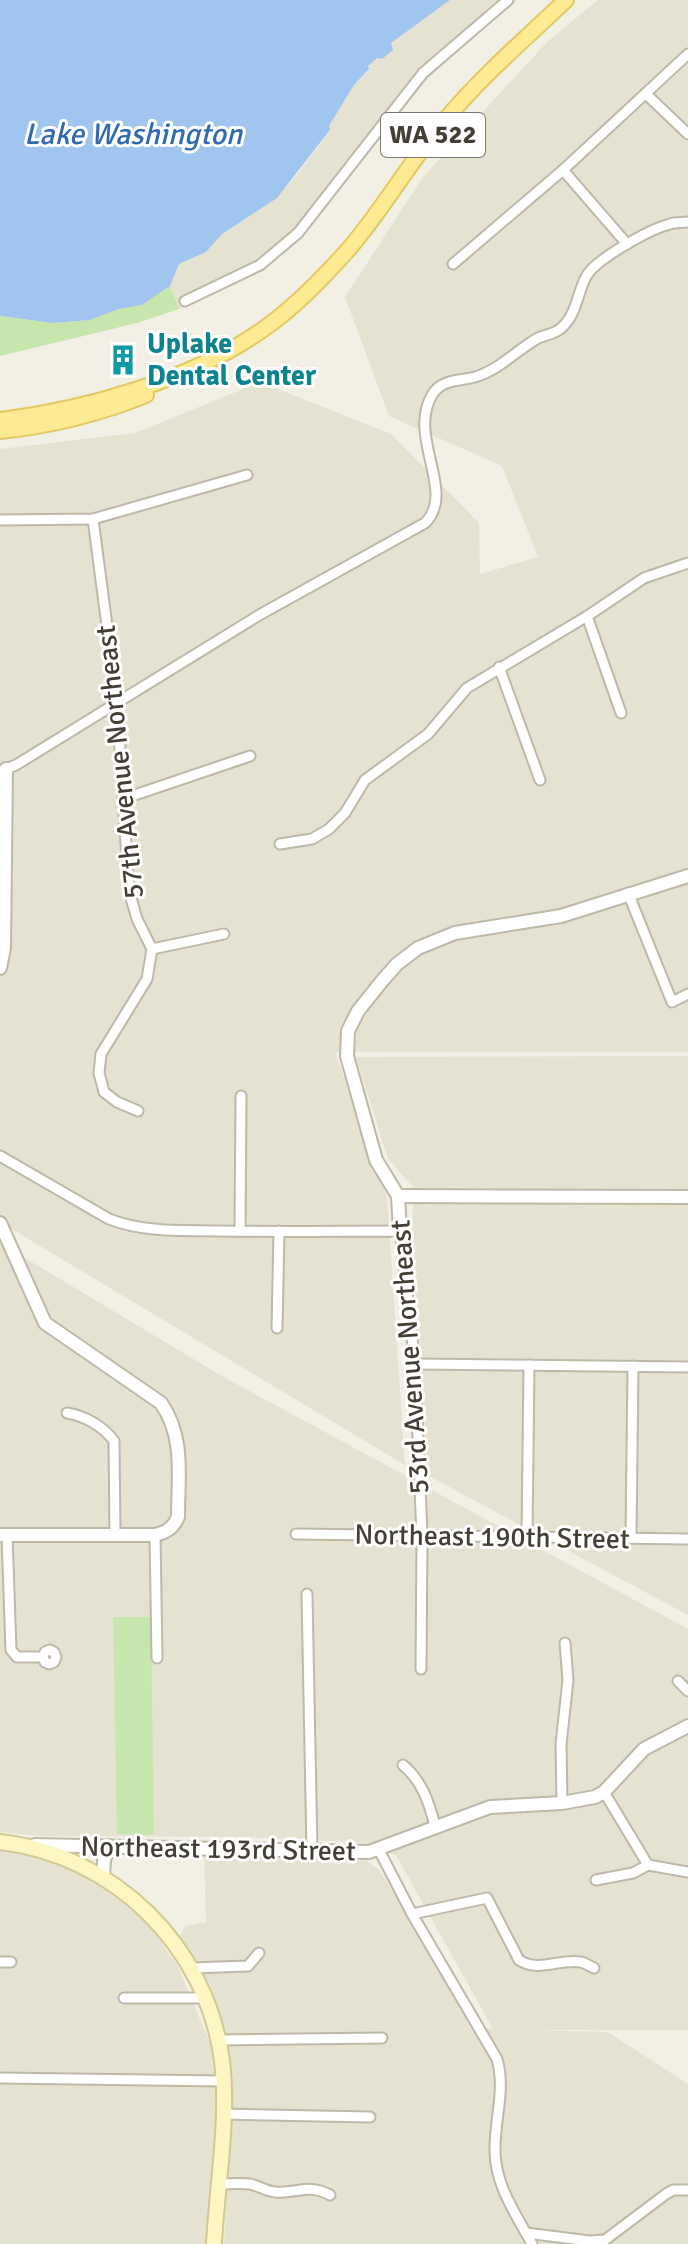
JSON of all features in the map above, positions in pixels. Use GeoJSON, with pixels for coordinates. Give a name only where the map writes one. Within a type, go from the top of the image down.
{"type":"FeatureCollection","features":[{"type":"Feature","properties":{"kind":"main road","name":"WA 522"},"geometry":{"type":"LineString","coordinates":[[0,420],[50,413],[140,388],[234,348],[264,329],[316,285],[349,249],[444,121],[566,0]]}},
{"type":"Feature","properties":{"kind":"main road","name":"WA 522"},"geometry":{"type":"LineString","coordinates":[[0,431],[47,426],[100,413],[188,378],[221,361],[234,348]]}},
{"type":"Feature","properties":{"kind":"main road","name":"Northeast 193rd Street"},"geometry":{"type":"LineString","coordinates":[[0,1842],[23,1845]]}},
{"type":"Feature","properties":{"kind":"main road"},"geometry":{"type":"LineString","coordinates":[[23,1845],[60,1856],[103,1877],[148,1912],[191,1968],[205,1998],[218,2040],[223,2081],[214,2244]]}},
{"type":"Feature","properties":{"kind":"street"},"geometry":{"type":"LineString","coordinates":[[185,301],[260,265],[298,233],[423,73],[508,0]]}},
{"type":"Feature","properties":{"kind":"street"},"geometry":{"type":"LineString","coordinates":[[453,264],[563,170],[688,54]]}},
{"type":"Feature","properties":{"kind":"street"},"geometry":{"type":"LineString","coordinates":[[646,94],[688,134]]}},
{"type":"Feature","properties":{"kind":"street"},"geometry":{"type":"LineString","coordinates":[[563,170],[627,244]]}},
{"type":"Feature","properties":{"kind":"street"},"geometry":{"type":"LineString","coordinates":[[0,968],[4,948],[3,770],[327,577],[425,523],[434,515],[438,497],[423,430],[424,414],[436,389],[448,382],[477,377],[538,338],[562,328],[573,313],[589,272],[607,256],[669,224],[688,222]]}},
{"type":"Feature","properties":{"kind":"street"},"geometry":{"type":"LineString","coordinates":[[0,520],[93,519],[247,475]]}},
{"type":"Feature","properties":{"kind":"street","name":"57th Avenue Northeast"},"geometry":{"type":"LineString","coordinates":[[93,519],[117,702],[129,891],[137,919],[152,949]]}},
{"type":"Feature","properties":{"kind":"street"},"geometry":{"type":"LineString","coordinates":[[280,844],[312,839],[329,829],[345,813],[365,780],[428,734],[467,688],[654,573],[688,563]]}},
{"type":"Feature","properties":{"kind":"street"},"geometry":{"type":"LineString","coordinates":[[587,616],[621,713]]}},
{"type":"Feature","properties":{"kind":"street"},"geometry":{"type":"LineString","coordinates":[[499,667],[540,780]]}},
{"type":"Feature","properties":{"kind":"street"},"geometry":{"type":"LineString","coordinates":[[123,799],[250,756]]}},
{"type":"Feature","properties":{"kind":"street"},"geometry":{"type":"LineString","coordinates":[[688,876],[628,893],[672,1002],[688,994]]}},
{"type":"Feature","properties":{"kind":"street","name":"53rd Avenue Northeast"},"geometry":{"type":"LineString","coordinates":[[421,1669],[422,1536],[415,1364],[398,1196],[376,1160],[347,1056],[348,1031],[358,1011],[397,964],[418,948],[455,933],[561,916],[628,893]]}},
{"type":"Feature","properties":{"kind":"street"},"geometry":{"type":"LineString","coordinates":[[138,1111],[104,1092],[99,1073],[101,1054],[147,979],[152,949],[224,934]]}},
{"type":"Feature","properties":{"kind":"street"},"geometry":{"type":"LineString","coordinates":[[240,1231],[241,1096]]}},
{"type":"Feature","properties":{"kind":"street"},"geometry":{"type":"LineString","coordinates":[[0,1156],[109,1219],[147,1230],[400,1231]]}},
{"type":"Feature","properties":{"kind":"street"},"geometry":{"type":"LineString","coordinates":[[398,1196],[688,1197]]}},
{"type":"Feature","properties":{"kind":"street"},"geometry":{"type":"LineString","coordinates":[[0,1223],[45,1323],[161,1403],[170,1416],[179,1448],[178,1517],[173,1526],[155,1535],[4,1535],[11,1650],[17,1657],[43,1657]]}},
{"type":"Feature","properties":{"kind":"street"},"geometry":{"type":"LineString","coordinates":[[277,1328],[279,1231]]}},
{"type":"Feature","properties":{"kind":"street"},"geometry":{"type":"LineString","coordinates":[[415,1364],[688,1367]]}},
{"type":"Feature","properties":{"kind":"street"},"geometry":{"type":"LineString","coordinates":[[527,1537],[529,1365]]}},
{"type":"Feature","properties":{"kind":"street"},"geometry":{"type":"LineString","coordinates":[[631,1538],[633,1366]]}},
{"type":"Feature","properties":{"kind":"street"},"geometry":{"type":"LineString","coordinates":[[67,1413],[80,1415],[109,1433],[114,1441],[115,1535]]}},
{"type":"Feature","properties":{"kind":"street","name":"Northeast 190th Street"},"geometry":{"type":"LineString","coordinates":[[296,1534],[688,1539]]}},
{"type":"Feature","properties":{"kind":"street"},"geometry":{"type":"LineString","coordinates":[[155,1535],[157,1658]]}},
{"type":"Feature","properties":{"kind":"street"},"geometry":{"type":"LineString","coordinates":[[307,1594],[312,1851]]}},
{"type":"Feature","properties":{"kind":"street"},"geometry":{"type":"LineString","coordinates":[[562,1803],[561,1744],[568,1680],[565,1643]]}},
{"type":"Feature","properties":{"kind":"street"},"geometry":{"type":"LineString","coordinates":[[678,1681],[688,1691]]}},
{"type":"Feature","properties":{"kind":"street"},"geometry":{"type":"LineString","coordinates":[[648,1865],[604,1792],[644,1749],[688,1726]]}},
{"type":"Feature","properties":{"kind":"street"},"geometry":{"type":"LineString","coordinates":[[403,1765],[413,1774],[428,1798],[435,1826]]}},
{"type":"Feature","properties":{"kind":"street","name":"Northeast 193rd Street"},"geometry":{"type":"LineString","coordinates":[[23,1845],[357,1853],[379,1850],[490,1807],[562,1803],[604,1792]]}},
{"type":"Feature","properties":{"kind":"street"},"geometry":{"type":"LineString","coordinates":[[103,1877],[109,1846]]}},
{"type":"Feature","properties":{"kind":"street"},"geometry":{"type":"LineString","coordinates":[[379,1850],[412,1914],[497,2059],[501,2081],[495,2151],[498,2176],[503,2194],[532,2244]]}},
{"type":"Feature","properties":{"kind":"street"},"geometry":{"type":"LineString","coordinates":[[596,1880],[633,1873],[648,1865],[688,1872]]}},
{"type":"Feature","properties":{"kind":"street"},"geometry":{"type":"LineString","coordinates":[[412,1914],[487,1898],[519,1960],[537,1966],[581,1962],[594,1968]]}},
{"type":"Feature","properties":{"kind":"street"},"geometry":{"type":"LineString","coordinates":[[191,1968],[248,1966],[259,1953]]}},
{"type":"Feature","properties":{"kind":"street"},"geometry":{"type":"LineString","coordinates":[[124,1998],[205,1998]]}},
{"type":"Feature","properties":{"kind":"street"},"geometry":{"type":"LineString","coordinates":[[218,2040],[382,2038]]}},
{"type":"Feature","properties":{"kind":"street"},"geometry":{"type":"LineString","coordinates":[[0,2078],[223,2081]]}},
{"type":"Feature","properties":{"kind":"street"},"geometry":{"type":"LineString","coordinates":[[223,2114],[370,2117]]}},
{"type":"Feature","properties":{"kind":"street"},"geometry":{"type":"LineString","coordinates":[[218,2184],[251,2184],[271,2192],[318,2188],[330,2195]]}},
{"type":"Feature","properties":{"kind":"street"},"geometry":{"type":"LineString","coordinates":[[526,2233],[605,2240],[666,2194],[673,2190],[688,2190]]}},
{"type":"Feature","properties":{"kind":"shaded area"},"geometry":{"type":"Polygon","coordinates":[[[450,0],[517,0],[427,79],[301,239],[265,270],[179,309],[170,286],[179,264],[206,252],[222,234],[289,185],[330,131],[329,126],[354,85],[369,70],[368,66],[390,43],[450,0]]]}},
{"type":"Feature","properties":{"kind":"shaded area"},"geometry":{"type":"Polygon","coordinates":[[[598,0],[688,0],[688,1052],[335,1052],[387,1197],[405,1465],[0,1222],[0,449],[135,433],[260,382],[391,434],[479,523],[480,574],[538,557],[502,466],[389,416],[345,297],[423,177],[548,41],[598,0]]]}},
{"type":"Feature","properties":{"kind":"shaded area"},"geometry":{"type":"Polygon","coordinates":[[[688,1056],[688,1615],[427,1475],[421,1354],[411,1246],[414,1188],[388,1159],[356,1057],[688,1056]]]}},
{"type":"Feature","properties":{"kind":"shaded area"},"geometry":{"type":"Polygon","coordinates":[[[0,1243],[220,1375],[688,1629],[688,2030],[529,2030],[608,2032],[688,2084],[688,2244],[224,2244],[229,2149],[227,2051],[210,1984],[180,1936],[185,1926],[206,1922],[204,1855],[366,1860],[379,1870],[437,1962],[471,2029],[493,2029],[396,1855],[355,1842],[245,1837],[41,1836],[0,1832],[0,1243]]]}},
{"type":"Feature","properties":{"kind":"shaded area"},"geometry":{"type":"Polygon","coordinates":[[[0,1850],[29,1853],[75,1869],[110,1892],[149,1926],[177,1965],[210,2043],[217,2094],[207,2244],[0,2244],[0,1850]]]}},
{"type":"Feature","properties":{"kind":"green space"},"geometry":{"type":"Polygon","coordinates":[[[170,286],[179,309],[137,323],[0,356],[0,316],[53,323],[90,320],[119,309],[142,305],[170,286]]]}},
{"type":"Feature","properties":{"kind":"green space"},"geometry":{"type":"Polygon","coordinates":[[[113,1617],[151,1617],[154,1835],[117,1834],[113,1617]]]}},
{"type":"Feature","properties":{"kind":"water","name":"Lake Washington"},"geometry":{"type":"Polygon","coordinates":[[[0,0],[450,0],[391,43],[393,50],[368,66],[369,69],[354,85],[329,126],[330,130],[277,198],[222,234],[206,252],[179,264],[170,286],[142,305],[119,309],[90,320],[53,323],[0,316],[0,0]]]}},
{"type":"Feature","properties":{"kind":"place","name":"Uplake Dental Center"},"geometry":{"type":"Point","coordinates":[123,360]}}]}
